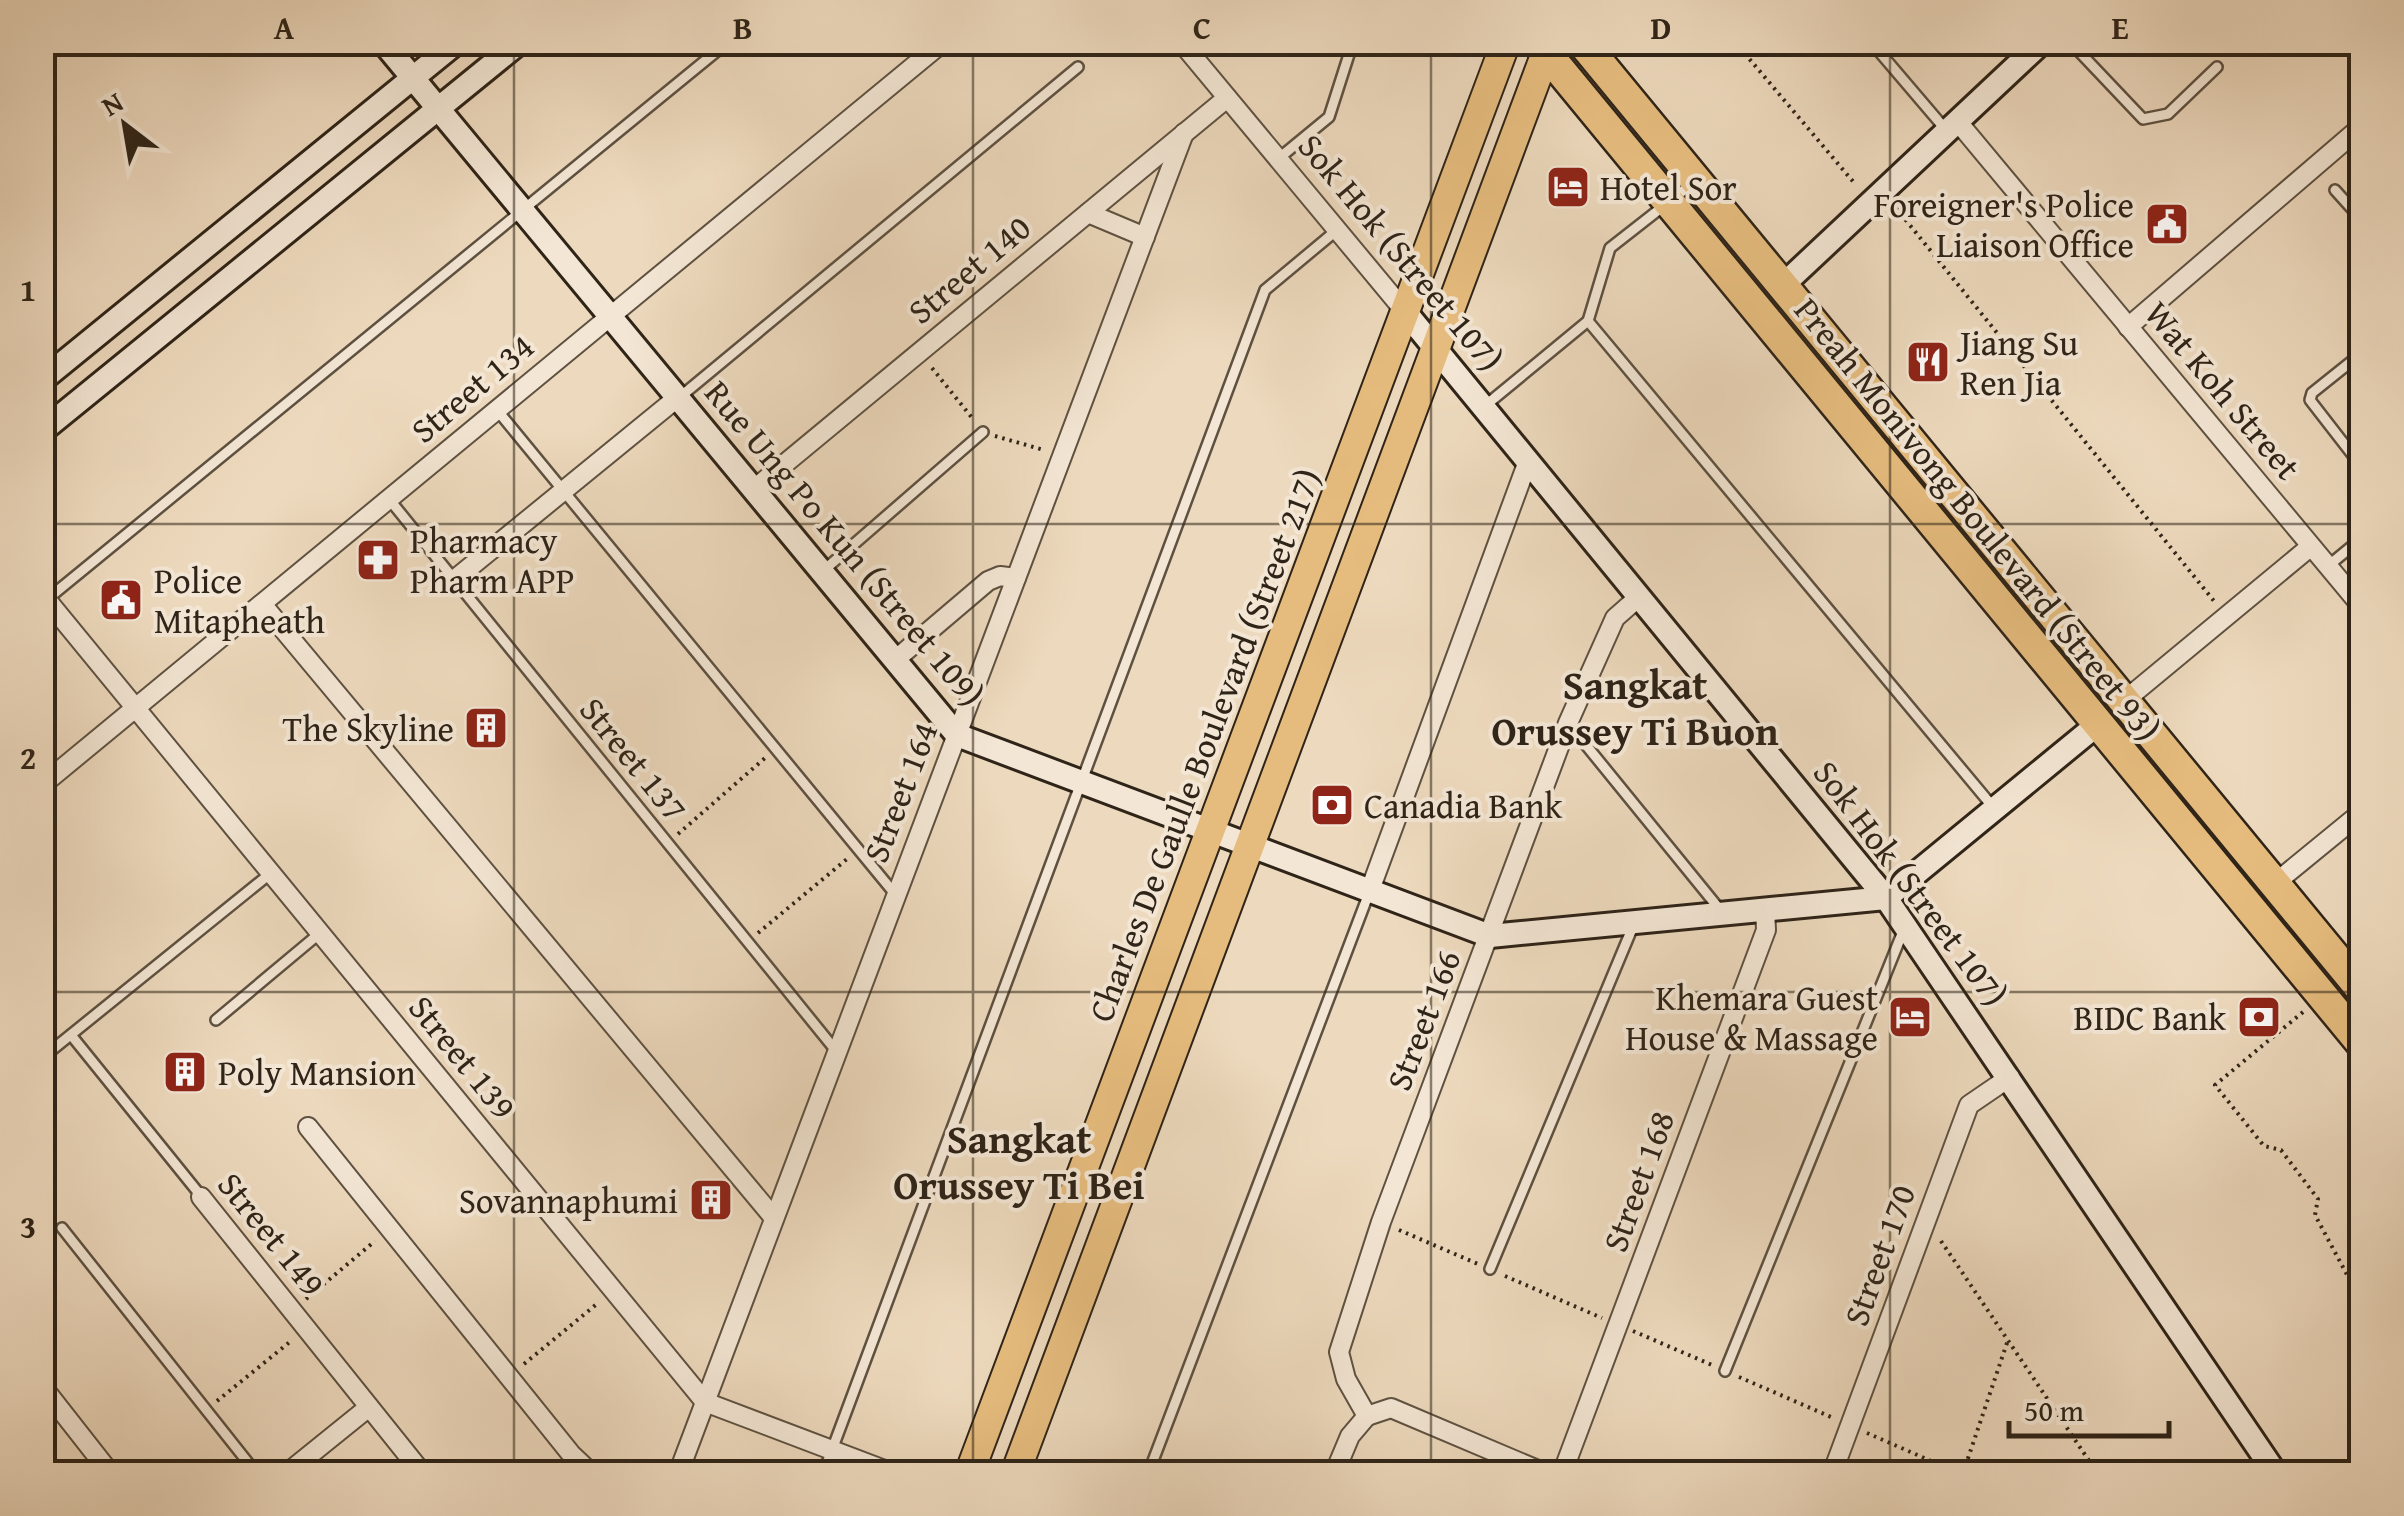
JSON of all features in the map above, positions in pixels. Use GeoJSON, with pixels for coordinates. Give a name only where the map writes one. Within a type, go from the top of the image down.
{"type":"FeatureCollection","features":[{"type":"Feature","properties":{"kind":"highway","name":"Preah Monivong Boulevard (Street 93)"},"geometry":{"type":"LineString","coordinates":[[1582,42],[2362,990]]}},
{"type":"Feature","properties":{"kind":"highway","name":"Preah Monivong Boulevard (Street 93)"},"geometry":{"type":"LineString","coordinates":[[1545,46],[2362,1044]]}},
{"type":"Feature","properties":{"kind":"main road","name":"Charles De Gaulle Boulevard (Street 217)"},"geometry":{"type":"LineString","coordinates":[[969,1474],[1408,314],[1506,42]]}},
{"type":"Feature","properties":{"kind":"main road"},"geometry":{"type":"LineString","coordinates":[[1015,1474],[1437,350],[1545,46]]}},
{"type":"Feature","properties":{"kind":"street","name":"Rue Ung Po Kun (Street 109)"},"geometry":{"type":"LineString","coordinates":[[382,42],[957,735],[1490,936],[1886,898]]}},
{"type":"Feature","properties":{"kind":"street"},"geometry":{"type":"LineString","coordinates":[[42,380],[458,42]]}},
{"type":"Feature","properties":{"kind":"street"},"geometry":{"type":"LineString","coordinates":[[42,431],[520,42]]}},
{"type":"Feature","properties":{"kind":"street","name":"Street 134"},"geometry":{"type":"LineString","coordinates":[[42,785],[942,42]]}},
{"type":"Feature","properties":{"kind":"street","name":"Sok Hok (Street 107)"},"geometry":{"type":"LineString","coordinates":[[1181,42],[1886,898],[2276,1474]]}},
{"type":"Feature","properties":{"kind":"street"},"geometry":{"type":"LineString","coordinates":[[1782,286],[1953,127],[2028,47]]}},
{"type":"Feature","properties":{"kind":"street","name":"Street 140"},"geometry":{"type":"LineString","coordinates":[[753,490],[1227,98]]}},
{"type":"Feature","properties":{"kind":"street"},"geometry":{"type":"LineString","coordinates":[[2128,327],[2362,126]]}},
{"type":"Feature","properties":{"kind":"street","name":"Wat Koh Street"},"geometry":{"type":"LineString","coordinates":[[1953,127],[2128,327],[2362,607]]}},
{"type":"Feature","properties":{"kind":"street","name":"Street 164"},"geometry":{"type":"LineString","coordinates":[[678,1474],[1184,133]]}},
{"type":"Feature","properties":{"kind":"street"},"geometry":{"type":"LineString","coordinates":[[1088,213],[1145,237]]}},
{"type":"Feature","properties":{"kind":"street"},"geometry":{"type":"LineString","coordinates":[[454,580],[678,398]]}},
{"type":"Feature","properties":{"kind":"street"},"geometry":{"type":"LineString","coordinates":[[1370,890],[1528,461]]}},
{"type":"Feature","properties":{"kind":"street"},"geometry":{"type":"LineString","coordinates":[[2124,702],[2310,547]]}},
{"type":"Feature","properties":{"kind":"street"},"geometry":{"type":"LineString","coordinates":[[895,660],[988,581],[1000,576],[1016,578]]}},
{"type":"Feature","properties":{"kind":"street","name":"Street 166"},"geometry":{"type":"LineString","coordinates":[[1367,1416],[1346,1379],[1339,1352],[1381,1222],[1568,723],[1615,618],[1640,596]]}},
{"type":"Feature","properties":{"kind":"street","name":"Street 139"},"geometry":{"type":"LineString","coordinates":[[44,598],[705,1402],[896,1474]]}},
{"type":"Feature","properties":{"kind":"street"},"geometry":{"type":"LineString","coordinates":[[262,604],[774,1218]]}},
{"type":"Feature","properties":{"kind":"street"},"geometry":{"type":"LineString","coordinates":[[1886,898],[2098,724]]}},
{"type":"Feature","properties":{"kind":"street"},"geometry":{"type":"LineString","coordinates":[[2274,884],[2362,812]]}},
{"type":"Feature","properties":{"kind":"street","name":"Street 168"},"geometry":{"type":"LineString","coordinates":[[1562,1474],[1766,930],[1765,910]]}},
{"type":"Feature","properties":{"kind":"street","name":"Street 170"},"geometry":{"type":"LineString","coordinates":[[1832,1474],[1969,1106],[2010,1077]]}},
{"type":"Feature","properties":{"kind":"street"},"geometry":{"type":"LineString","coordinates":[[308,1127],[592,1474]]}},
{"type":"Feature","properties":{"kind":"street","name":"Street 149"},"geometry":{"type":"LineString","coordinates":[[202,1197],[423,1474]]}},
{"type":"Feature","properties":{"kind":"street"},"geometry":{"type":"LineString","coordinates":[[42,1386],[111,1474]]}},
{"type":"Feature","properties":{"kind":"street"},"geometry":{"type":"LineString","coordinates":[[286,1474],[369,1407]]}},
{"type":"Feature","properties":{"kind":"street"},"geometry":{"type":"LineString","coordinates":[[1334,1474],[1350,1436],[1367,1416],[1391,1408],[1547,1474]]}},
{"type":"Feature","properties":{"kind":"lane"},"geometry":{"type":"LineString","coordinates":[[44,598],[728,42]]}},
{"type":"Feature","properties":{"kind":"lane"},"geometry":{"type":"LineString","coordinates":[[1278,160],[1329,117],[1352,42]]}},
{"type":"Feature","properties":{"kind":"lane"},"geometry":{"type":"LineString","coordinates":[[1871,42],[1953,127]]}},
{"type":"Feature","properties":{"kind":"lane"},"geometry":{"type":"LineString","coordinates":[[2070,42],[2143,119],[2168,114],[2217,67]]}},
{"type":"Feature","properties":{"kind":"lane"},"geometry":{"type":"LineString","coordinates":[[678,398],[1078,67]]}},
{"type":"Feature","properties":{"kind":"lane"},"geometry":{"type":"LineString","coordinates":[[1484,407],[1588,321],[1610,248],[1696,181]]}},
{"type":"Feature","properties":{"kind":"lane"},"geometry":{"type":"LineString","coordinates":[[2335,190],[2362,220]]}},
{"type":"Feature","properties":{"kind":"lane"},"geometry":{"type":"LineString","coordinates":[[823,1474],[1265,290],[1338,230]]}},
{"type":"Feature","properties":{"kind":"lane"},"geometry":{"type":"LineString","coordinates":[[1588,321],[1995,809]]}},
{"type":"Feature","properties":{"kind":"lane"},"geometry":{"type":"LineString","coordinates":[[2362,353],[2312,393],[2310,400],[2362,467]]}},
{"type":"Feature","properties":{"kind":"lane"},"geometry":{"type":"LineString","coordinates":[[497,410],[896,895]]}},
{"type":"Feature","properties":{"kind":"lane"},"geometry":{"type":"LineString","coordinates":[[821,572],[983,432]]}},
{"type":"Feature","properties":{"kind":"lane","name":"Street 137"},"geometry":{"type":"LineString","coordinates":[[389,499],[837,1052]]}},
{"type":"Feature","properties":{"kind":"lane"},"geometry":{"type":"LineString","coordinates":[[2328,566],[2362,538]]}},
{"type":"Feature","properties":{"kind":"lane"},"geometry":{"type":"LineString","coordinates":[[1568,723],[1723,913]]}},
{"type":"Feature","properties":{"kind":"lane"},"geometry":{"type":"LineString","coordinates":[[42,1058],[271,873]]}},
{"type":"Feature","properties":{"kind":"lane"},"geometry":{"type":"LineString","coordinates":[[1148,1474],[1370,890]]}},
{"type":"Feature","properties":{"kind":"lane"},"geometry":{"type":"LineString","coordinates":[[1490,1269],[1635,922]]}},
{"type":"Feature","properties":{"kind":"lane"},"geometry":{"type":"LineString","coordinates":[[1726,1371],[1905,926]]}},
{"type":"Feature","properties":{"kind":"lane"},"geometry":{"type":"LineString","coordinates":[[216,1020],[320,933]]}},
{"type":"Feature","properties":{"kind":"lane","name":"Street 149"},"geometry":{"type":"LineString","coordinates":[[71,1034],[202,1197]]}},
{"type":"Feature","properties":{"kind":"lane"},"geometry":{"type":"LineString","coordinates":[[62,1228],[257,1474]]}},
{"type":"Feature","properties":{"kind":"path"},"geometry":{"type":"LineString","coordinates":[[1735,42],[1878,198],[2227,616]]}},
{"type":"Feature","properties":{"kind":"path"},"geometry":{"type":"LineString","coordinates":[[666,843],[775,749]]}},
{"type":"Feature","properties":{"kind":"path"},"geometry":{"type":"LineString","coordinates":[[746,943],[858,850]]}},
{"type":"Feature","properties":{"kind":"path"},"geometry":{"type":"LineString","coordinates":[[2322,996],[2215,1085],[2264,1146],[2282,1150],[2318,1199],[2314,1215],[2362,1300]]}},
{"type":"Feature","properties":{"kind":"path"},"geometry":{"type":"LineString","coordinates":[[1927,1220],[2098,1474]]}},
{"type":"Feature","properties":{"kind":"path"},"geometry":{"type":"LineString","coordinates":[[1381,1222],[1962,1474],[2008,1340]]}},
{"type":"Feature","properties":{"kind":"path"},"geometry":{"type":"LineString","coordinates":[[292,1310],[390,1228]]}},
{"type":"Feature","properties":{"kind":"path"},"geometry":{"type":"LineString","coordinates":[[2352,1284],[2362,1276]]}},
{"type":"Feature","properties":{"kind":"path"},"geometry":{"type":"LineString","coordinates":[[509,1376],[613,1291]]}},
{"type":"Feature","properties":{"kind":"path"},"geometry":{"type":"LineString","coordinates":[[206,1410],[306,1328]]}},
{"type":"Feature","properties":{"kind":"place","name":"Hotel Sor"},"geometry":{"type":"Point","coordinates":[1568,187]}},
{"type":"Feature","properties":{"kind":"place","name":"Foreigner's Police Liaison Office"},"geometry":{"type":"Point","coordinates":[2167,224]}},
{"type":"Feature","properties":{"kind":"place","name":"Jiang Su Ren Jia"},"geometry":{"type":"Point","coordinates":[1928,362]}},
{"type":"Feature","properties":{"kind":"place","name":"Pharmacy Pharm APP"},"geometry":{"type":"Point","coordinates":[378,560]}},
{"type":"Feature","properties":{"kind":"place","name":"Police Mitapheath"},"geometry":{"type":"Point","coordinates":[121,600]}},
{"type":"Feature","properties":{"kind":"place","name":"The Skyline"},"geometry":{"type":"Point","coordinates":[486,728]}},
{"type":"Feature","properties":{"kind":"place","name":"Canadia Bank"},"geometry":{"type":"Point","coordinates":[1332,805]}},
{"type":"Feature","properties":{"kind":"place","name":"Khemara Guest House & Massage"},"geometry":{"type":"Point","coordinates":[1910,1017]}},
{"type":"Feature","properties":{"kind":"place","name":"BIDC Bank"},"geometry":{"type":"Point","coordinates":[2259,1017]}},
{"type":"Feature","properties":{"kind":"place","name":"Poly Mansion"},"geometry":{"type":"Point","coordinates":[185,1072]}},
{"type":"Feature","properties":{"kind":"place","name":"Sovannaphumi"},"geometry":{"type":"Point","coordinates":[711,1200]}},
{"type":"Feature","properties":{"kind":"district","name":"Sangkat Orussey Ti Buon"},"geometry":{"type":"Point","coordinates":[1635,707]}},
{"type":"Feature","properties":{"kind":"district","name":"Sangkat Orussey Ti Bei"},"geometry":{"type":"Point","coordinates":[1019,1161]}}]}
